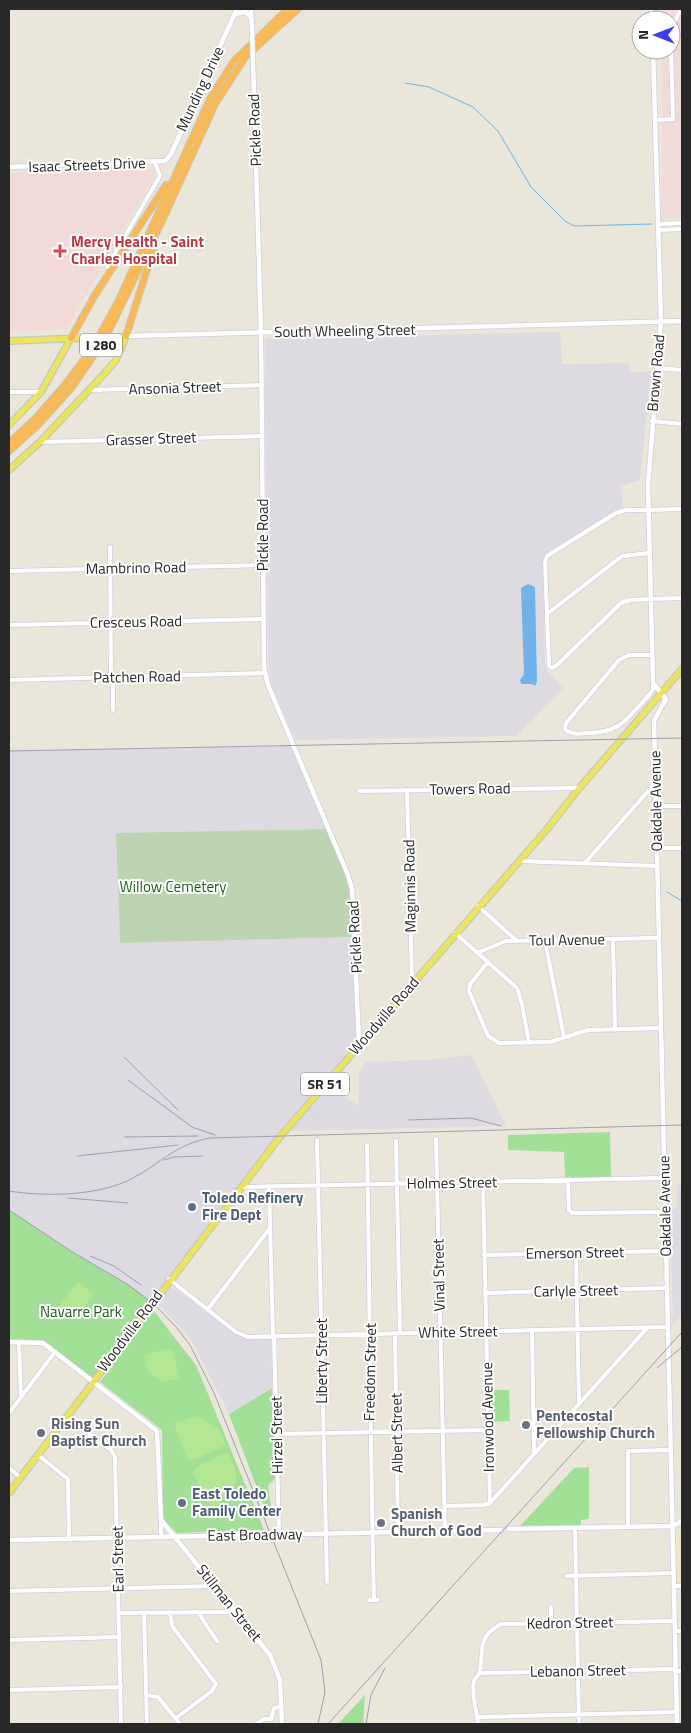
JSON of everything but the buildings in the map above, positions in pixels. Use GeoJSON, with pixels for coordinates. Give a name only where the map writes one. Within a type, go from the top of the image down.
{"type":"FeatureCollection","features":[{"type":"Feature","properties":{"kind":"highway","name":"I 280"},"geometry":{"type":"LineString","coordinates":[[9,443],[35,419],[64,386],[95,344],[121,294],[202,114],[234,61],[288,9]]}},
{"type":"Feature","properties":{"kind":"highway","name":"I 280"},"geometry":{"type":"LineString","coordinates":[[9,451],[58,403],[93,357],[119,312],[214,104],[232,75],[252,49],[298,9]]}},
{"type":"Feature","properties":{"kind":"highway"},"geometry":{"type":"LineString","coordinates":[[71,338],[95,295],[180,160]]}},
{"type":"Feature","properties":{"kind":"highway"},"geometry":{"type":"LineString","coordinates":[[123,337],[163,219]]}},
{"type":"Feature","properties":{"kind":"main road","name":"South Wheeling Street"},"geometry":{"type":"LineString","coordinates":[[9,340],[123,337]]}},
{"type":"Feature","properties":{"kind":"main road"},"geometry":{"type":"LineString","coordinates":[[9,470],[40,442],[116,360],[123,337]]}},
{"type":"Feature","properties":{"kind":"main road"},"geometry":{"type":"LineString","coordinates":[[9,425],[40,392],[71,338]]}},
{"type":"Feature","properties":{"kind":"main road","name":"Woodville Road"},"geometry":{"type":"LineString","coordinates":[[9,1493],[240,1187],[359,1043],[548,828],[682,669]]}},
{"type":"Feature","properties":{"kind":"street","name":"Munding Drive"},"geometry":{"type":"LineString","coordinates":[[165,161],[171,154],[237,9]]}},
{"type":"Feature","properties":{"kind":"street","name":"Pickle Road"},"geometry":{"type":"LineString","coordinates":[[251,9],[261,332],[265,673],[352,889],[359,1043]]}},
{"type":"Feature","properties":{"kind":"street"},"geometry":{"type":"LineString","coordinates":[[234,16],[238,12],[246,12],[252,20]]}},
{"type":"Feature","properties":{"kind":"street","name":"Brown Road"},"geometry":{"type":"LineString","coordinates":[[652,60],[661,322],[652,421],[648,510],[653,683]]}},
{"type":"Feature","properties":{"kind":"street"},"geometry":{"type":"LineString","coordinates":[[655,120],[673,119],[671,60]]}},
{"type":"Feature","properties":{"kind":"street","name":"Isaac Streets Drive"},"geometry":{"type":"LineString","coordinates":[[9,167],[155,163],[165,161]]}},
{"type":"Feature","properties":{"kind":"street"},"geometry":{"type":"LineString","coordinates":[[107,267],[160,176],[155,163]]}},
{"type":"Feature","properties":{"kind":"street"},"geometry":{"type":"LineString","coordinates":[[659,224],[682,223]]}},
{"type":"Feature","properties":{"kind":"street"},"geometry":{"type":"LineString","coordinates":[[659,230],[682,229]]}},
{"type":"Feature","properties":{"kind":"street","name":"South Wheeling Street"},"geometry":{"type":"LineString","coordinates":[[123,337],[682,322]]}},
{"type":"Feature","properties":{"kind":"street"},"geometry":{"type":"LineString","coordinates":[[657,368],[682,370]]}},
{"type":"Feature","properties":{"kind":"street","name":"Ansonia Street"},"geometry":{"type":"LineString","coordinates":[[89,390],[262,385]]}},
{"type":"Feature","properties":{"kind":"street"},"geometry":{"type":"LineString","coordinates":[[9,392],[40,392]]}},
{"type":"Feature","properties":{"kind":"street"},"geometry":{"type":"LineString","coordinates":[[652,421],[682,424]]}},
{"type":"Feature","properties":{"kind":"street","name":"Grasser Street"},"geometry":{"type":"LineString","coordinates":[[40,442],[262,436]]}},
{"type":"Feature","properties":{"kind":"street"},"geometry":{"type":"LineString","coordinates":[[682,509],[626,510],[616,513],[546,558],[548,661],[550,668],[557,665],[621,603],[630,600],[682,598]]}},
{"type":"Feature","properties":{"kind":"street"},"geometry":{"type":"LineString","coordinates":[[110,546],[113,710]]}},
{"type":"Feature","properties":{"kind":"street"},"geometry":{"type":"LineString","coordinates":[[547,614],[622,556],[650,553]]}},
{"type":"Feature","properties":{"kind":"street","name":"Mambrino Road"},"geometry":{"type":"LineString","coordinates":[[9,571],[263,565]]}},
{"type":"Feature","properties":{"kind":"street","name":"Cresceus Road"},"geometry":{"type":"LineString","coordinates":[[9,625],[263,619]]}},
{"type":"Feature","properties":{"kind":"street"},"geometry":{"type":"LineString","coordinates":[[652,655],[629,656],[619,660],[565,725],[565,729],[570,733],[594,733],[609,732],[618,728],[652,692],[653,683]]}},
{"type":"Feature","properties":{"kind":"street","name":"Patchen Road"},"geometry":{"type":"LineString","coordinates":[[9,680],[265,673]]}},
{"type":"Feature","properties":{"kind":"street"},"geometry":{"type":"LineString","coordinates":[[653,683],[663,692]]}},
{"type":"Feature","properties":{"kind":"street","name":"Oakdale Avenue"},"geometry":{"type":"LineString","coordinates":[[663,692],[666,699],[654,718],[654,735],[677,1724]]}},
{"type":"Feature","properties":{"kind":"street"},"geometry":{"type":"LineString","coordinates":[[585,863],[656,782]]}},
{"type":"Feature","properties":{"kind":"street","name":"Towers Road"},"geometry":{"type":"LineString","coordinates":[[360,791],[580,788]]}},
{"type":"Feature","properties":{"kind":"street","name":"Maginnis Road"},"geometry":{"type":"LineString","coordinates":[[407,790],[412,982]]}},
{"type":"Feature","properties":{"kind":"street"},"geometry":{"type":"LineString","coordinates":[[656,806],[682,806]]}},
{"type":"Feature","properties":{"kind":"street"},"geometry":{"type":"LineString","coordinates":[[657,848],[682,848]]}},
{"type":"Feature","properties":{"kind":"street"},"geometry":{"type":"LineString","coordinates":[[517,861],[657,866]]}},
{"type":"Feature","properties":{"kind":"street"},"geometry":{"type":"LineString","coordinates":[[478,906],[518,941]]}},
{"type":"Feature","properties":{"kind":"street"},"geometry":{"type":"LineString","coordinates":[[455,933],[511,981],[519,993],[529,1043]]}},
{"type":"Feature","properties":{"kind":"street","name":"Toul Avenue"},"geometry":{"type":"LineString","coordinates":[[477,953],[503,942],[659,938]]}},
{"type":"Feature","properties":{"kind":"street"},"geometry":{"type":"LineString","coordinates":[[613,939],[615,1030]]}},
{"type":"Feature","properties":{"kind":"street"},"geometry":{"type":"LineString","coordinates":[[544,941],[564,1037]]}},
{"type":"Feature","properties":{"kind":"street"},"geometry":{"type":"LineString","coordinates":[[488,962],[470,984],[469,991],[488,1036],[499,1043],[553,1042],[585,1031],[661,1028]]}},
{"type":"Feature","properties":{"kind":"street","name":"Liberty Street"},"geometry":{"type":"LineString","coordinates":[[317,1140],[322,1335],[322,1434],[327,1582]]}},
{"type":"Feature","properties":{"kind":"street","name":"Vinal Street"},"geometry":{"type":"LineString","coordinates":[[436,1140],[445,1531]]}},
{"type":"Feature","properties":{"kind":"street"},"geometry":{"type":"LineString","coordinates":[[396,1142],[400,1333]]}},
{"type":"Feature","properties":{"kind":"street","name":"Freedom Street"},"geometry":{"type":"LineString","coordinates":[[367,1145],[371,1334],[369,1433],[374,1600]]}},
{"type":"Feature","properties":{"kind":"street","name":"Holmes Street"},"geometry":{"type":"LineString","coordinates":[[240,1187],[665,1178]]}},
{"type":"Feature","properties":{"kind":"street"},"geometry":{"type":"LineString","coordinates":[[568,1180],[568,1208],[569,1211],[574,1213],[666,1212]]}},
{"type":"Feature","properties":{"kind":"street","name":"Ironwood Avenue"},"geometry":{"type":"LineString","coordinates":[[483,1182],[490,1503]]}},
{"type":"Feature","properties":{"kind":"street","name":"Hirzel Street"},"geometry":{"type":"LineString","coordinates":[[269,1187],[279,1534]]}},
{"type":"Feature","properties":{"kind":"street"},"geometry":{"type":"LineString","coordinates":[[169,1279],[208,1309],[270,1228]]}},
{"type":"Feature","properties":{"kind":"street","name":"Emerson Street"},"geometry":{"type":"LineString","coordinates":[[484,1255],[666,1251]]}},
{"type":"Feature","properties":{"kind":"street"},"geometry":{"type":"LineString","coordinates":[[576,1253],[579,1404]]}},
{"type":"Feature","properties":{"kind":"street","name":"Carlyle Street"},"geometry":{"type":"LineString","coordinates":[[485,1293],[667,1288]]}},
{"type":"Feature","properties":{"kind":"street","name":"White Street"},"geometry":{"type":"LineString","coordinates":[[208,1309],[236,1332],[248,1336],[668,1327]]}},
{"type":"Feature","properties":{"kind":"street"},"geometry":{"type":"LineString","coordinates":[[445,1506],[484,1505],[490,1503],[648,1327]]}},
{"type":"Feature","properties":{"kind":"street"},"geometry":{"type":"LineString","coordinates":[[532,1330],[534,1454]]}},
{"type":"Feature","properties":{"kind":"street","name":"Albert Street"},"geometry":{"type":"LineString","coordinates":[[395,1333],[398,1532]]}},
{"type":"Feature","properties":{"kind":"street"},"geometry":{"type":"LineString","coordinates":[[9,1342],[40,1342],[157,1431],[161,1537]]}},
{"type":"Feature","properties":{"kind":"street"},"geometry":{"type":"LineString","coordinates":[[19,1342],[21,1397]]}},
{"type":"Feature","properties":{"kind":"street"},"geometry":{"type":"LineString","coordinates":[[9,1413],[55,1352]]}},
{"type":"Feature","properties":{"kind":"street","name":"Earl Street"},"geometry":{"type":"LineString","coordinates":[[67,1417],[115,1455],[121,1724]]}},
{"type":"Feature","properties":{"kind":"street"},"geometry":{"type":"LineString","coordinates":[[277,1434],[488,1430]]}},
{"type":"Feature","properties":{"kind":"street"},"geometry":{"type":"LineString","coordinates":[[628,1527],[628,1451],[671,1450]]}},
{"type":"Feature","properties":{"kind":"street"},"geometry":{"type":"LineString","coordinates":[[38,1455],[68,1479],[70,1539]]}},
{"type":"Feature","properties":{"kind":"street"},"geometry":{"type":"LineString","coordinates":[[9,1468],[21,1478]]}},
{"type":"Feature","properties":{"kind":"street","name":"Stillman Street"},"geometry":{"type":"LineString","coordinates":[[161,1520],[270,1655],[278,1672],[281,1707]]}},
{"type":"Feature","properties":{"kind":"street"},"geometry":{"type":"LineString","coordinates":[[509,1529],[673,1526],[682,1521]]}},
{"type":"Feature","properties":{"kind":"street"},"geometry":{"type":"LineString","coordinates":[[575,1528],[579,1724]]}},
{"type":"Feature","properties":{"kind":"street","name":"East Broadway"},"geometry":{"type":"LineString","coordinates":[[9,1540],[501,1530]]}},
{"type":"Feature","properties":{"kind":"street"},"geometry":{"type":"LineString","coordinates":[[566,1576],[674,1573]]}},
{"type":"Feature","properties":{"kind":"street"},"geometry":{"type":"LineString","coordinates":[[9,1591],[215,1586]]}},
{"type":"Feature","properties":{"kind":"street"},"geometry":{"type":"LineString","coordinates":[[674,1586],[682,1586]]}},
{"type":"Feature","properties":{"kind":"street"},"geometry":{"type":"LineString","coordinates":[[551,1607],[551,1624]]}},
{"type":"Feature","properties":{"kind":"street"},"geometry":{"type":"LineString","coordinates":[[200,1612],[200,1617],[217,1641]]}},
{"type":"Feature","properties":{"kind":"street"},"geometry":{"type":"LineString","coordinates":[[119,1613],[236,1612]]}},
{"type":"Feature","properties":{"kind":"street"},"geometry":{"type":"LineString","coordinates":[[170,1613],[172,1626],[215,1681],[216,1686],[176,1718]]}},
{"type":"Feature","properties":{"kind":"street"},"geometry":{"type":"LineString","coordinates":[[144,1614],[147,1724]]}},
{"type":"Feature","properties":{"kind":"street","name":"Kedron Street"},"geometry":{"type":"LineString","coordinates":[[480,1673],[480,1652],[483,1642],[501,1624],[675,1621]]}},
{"type":"Feature","properties":{"kind":"street"},"geometry":{"type":"LineString","coordinates":[[675,1631],[682,1631]]}},
{"type":"Feature","properties":{"kind":"street"},"geometry":{"type":"LineString","coordinates":[[9,1640],[120,1637]]}},
{"type":"Feature","properties":{"kind":"street","name":"Lebanon Street"},"geometry":{"type":"LineString","coordinates":[[480,1673],[682,1671]]}},
{"type":"Feature","properties":{"kind":"street"},"geometry":{"type":"LineString","coordinates":[[478,1724],[474,1681],[480,1673]]}},
{"type":"Feature","properties":{"kind":"street"},"geometry":{"type":"LineString","coordinates":[[9,1690],[121,1687]]}},
{"type":"Feature","properties":{"kind":"street"},"geometry":{"type":"LineString","coordinates":[[146,1695],[158,1697],[180,1724]]}},
{"type":"Feature","properties":{"kind":"street"},"geometry":{"type":"LineString","coordinates":[[256,1724],[264,1719],[271,1719],[274,1708],[281,1707],[282,1724]]}},
{"type":"Feature","properties":{"kind":"street"},"geometry":{"type":"LineString","coordinates":[[478,1717],[677,1712]]}},
{"type":"Feature","properties":{"kind":"shaded area"},"geometry":{"type":"Polygon","coordinates":[[[682,9],[682,218],[662,218],[662,60],[681,60],[681,10],[662,10],[682,9]]]}},
{"type":"Feature","properties":{"kind":"shaded area","name":"Mercy Health - Saint Charles Hospital"},"geometry":{"type":"Polygon","coordinates":[[[157,170],[67,329],[9,332],[9,173],[157,170]]]}},
{"type":"Feature","properties":{"kind":"shaded area"},"geometry":{"type":"Polygon","coordinates":[[[560,332],[562,364],[629,363],[631,373],[651,371],[640,480],[621,486],[623,507],[543,557],[545,669],[563,688],[516,736],[295,740],[271,683],[268,658],[265,339],[560,332]]]}},
{"type":"Feature","properties":{"kind":"shaded area"},"geometry":{"type":"Polygon","coordinates":[[[293,746],[328,829],[116,833],[120,943],[355,937],[359,1043],[281,1135],[152,1302],[132,1287],[74,1253],[9,1210],[9,751],[293,746]]]}},
{"type":"Feature","properties":{"kind":"shaded area"},"geometry":{"type":"Polygon","coordinates":[[[471,1055],[506,1126],[289,1131],[330,1087],[359,1106],[359,1074],[366,1062],[430,1060],[471,1055]]]}},
{"type":"Feature","properties":{"kind":"shaded area"},"geometry":{"type":"Polygon","coordinates":[[[677,1185],[682,1185],[682,1315],[673,1325],[670,1209],[677,1208],[677,1185]]]}},
{"type":"Feature","properties":{"kind":"shaded area"},"geometry":{"type":"Polygon","coordinates":[[[173,1287],[236,1334],[246,1338],[271,1338],[272,1388],[229,1414],[191,1339],[158,1304],[169,1289],[173,1287]]]}},
{"type":"Feature","properties":{"kind":"shaded area"},"geometry":{"type":"Polygon","coordinates":[[[682,1523],[682,1583],[676,1583],[675,1527],[682,1523]]]}},
{"type":"Feature","properties":{"kind":"green space","name":"Willow Cemetery"},"geometry":{"type":"Polygon","coordinates":[[[328,829],[352,889],[355,937],[120,943],[116,833],[328,829]]]}},
{"type":"Feature","properties":{"kind":"green space"},"geometry":{"type":"Polygon","coordinates":[[[610,1132],[611,1177],[565,1178],[564,1152],[508,1150],[508,1135],[610,1132]]]}},
{"type":"Feature","properties":{"kind":"green space","name":"Navarre Park"},"geometry":{"type":"Polygon","coordinates":[[[9,1210],[74,1253],[132,1287],[152,1302],[93,1381],[43,1343],[9,1342],[9,1210]]]}},
{"type":"Feature","properties":{"kind":"green space"},"geometry":{"type":"Polygon","coordinates":[[[78,1282],[94,1295],[73,1319],[58,1307],[78,1282]]]}},
{"type":"Feature","properties":{"kind":"green space","name":"Navarre Park"},"geometry":{"type":"Polygon","coordinates":[[[153,1310],[196,1365],[264,1530],[177,1533],[163,1519],[162,1430],[100,1382],[153,1310]]]}},
{"type":"Feature","properties":{"kind":"green space"},"geometry":{"type":"Polygon","coordinates":[[[169,1349],[173,1351],[179,1378],[163,1382],[148,1373],[144,1355],[169,1349]]]}},
{"type":"Feature","properties":{"kind":"green space"},"geometry":{"type":"Polygon","coordinates":[[[272,1388],[275,1479],[268,1485],[271,1507],[265,1509],[229,1414],[272,1388]]]}},
{"type":"Feature","properties":{"kind":"green space"},"geometry":{"type":"Polygon","coordinates":[[[489,1390],[509,1390],[510,1421],[490,1422],[489,1390]]]}},
{"type":"Feature","properties":{"kind":"green space"},"geometry":{"type":"Polygon","coordinates":[[[198,1416],[219,1429],[226,1445],[191,1461],[187,1459],[174,1423],[198,1416]]]}},
{"type":"Feature","properties":{"kind":"green space"},"geometry":{"type":"Polygon","coordinates":[[[228,1452],[235,1470],[235,1484],[228,1496],[212,1507],[193,1473],[195,1468],[228,1452]]]}},
{"type":"Feature","properties":{"kind":"green space"},"geometry":{"type":"Polygon","coordinates":[[[589,1467],[589,1519],[581,1520],[581,1525],[520,1526],[574,1468],[589,1467]]]}},
{"type":"Feature","properties":{"kind":"green space"},"geometry":{"type":"Polygon","coordinates":[[[365,1695],[363,1724],[338,1724],[365,1695]]]}},
{"type":"Feature","properties":{"kind":"water"},"geometry":{"type":"Polygon","coordinates":[[[528,584],[535,587],[537,682],[535,686],[532,684],[521,684],[520,680],[524,674],[521,588],[528,584]]]}},
{"type":"Feature","properties":{"kind":"waterway"},"geometry":{"type":"LineString","coordinates":[[405,83],[429,87],[473,107],[498,131],[531,187],[565,221],[574,226],[652,224]]}},
{"type":"Feature","properties":{"kind":"waterway"},"geometry":{"type":"LineString","coordinates":[[9,732],[10,737]]}},
{"type":"Feature","properties":{"kind":"waterway"},"geometry":{"type":"LineString","coordinates":[[667,892],[682,901]]}},
{"type":"Feature","properties":{"kind":"railway"},"geometry":{"type":"LineString","coordinates":[[9,751],[682,738]]}},
{"type":"Feature","properties":{"kind":"railway"},"geometry":{"type":"LineString","coordinates":[[124,1057],[178,1110]]}},
{"type":"Feature","properties":{"kind":"railway"},"geometry":{"type":"LineString","coordinates":[[128,1080],[192,1127],[215,1135]]}},
{"type":"Feature","properties":{"kind":"railway"},"geometry":{"type":"LineString","coordinates":[[408,1120],[471,1118],[501,1126]]}},
{"type":"Feature","properties":{"kind":"railway"},"geometry":{"type":"LineString","coordinates":[[9,1191],[39,1194],[72,1194],[105,1188],[133,1178],[178,1149],[210,1138],[682,1125]]}},
{"type":"Feature","properties":{"kind":"railway"},"geometry":{"type":"LineString","coordinates":[[125,1137],[198,1136]]}},
{"type":"Feature","properties":{"kind":"railway"},"geometry":{"type":"LineString","coordinates":[[77,1156],[178,1145]]}},
{"type":"Feature","properties":{"kind":"railway"},"geometry":{"type":"LineString","coordinates":[[164,1160],[174,1157],[203,1156]]}},
{"type":"Feature","properties":{"kind":"railway"},"geometry":{"type":"LineString","coordinates":[[68,1198],[128,1203]]}},
{"type":"Feature","properties":{"kind":"railway"},"geometry":{"type":"LineString","coordinates":[[9,1210],[74,1253],[127,1284],[154,1304],[190,1345],[214,1393],[321,1660],[325,1692],[318,1724]]}},
{"type":"Feature","properties":{"kind":"railway"},"geometry":{"type":"LineString","coordinates":[[90,1256],[114,1266],[141,1285]]}},
{"type":"Feature","properties":{"kind":"railway"},"geometry":{"type":"LineString","coordinates":[[328,1724],[682,1332]]}},
{"type":"Feature","properties":{"kind":"railway"},"geometry":{"type":"LineString","coordinates":[[657,1368],[682,1347]]}},
{"type":"Feature","properties":{"kind":"railway"},"geometry":{"type":"LineString","coordinates":[[366,1724],[371,1695],[385,1668]]}},
{"type":"Feature","properties":{"kind":"place","name":"Mercy Health - Saint Charles Hospital"},"geometry":{"type":"Point","coordinates":[60,251]}},
{"type":"Feature","properties":{"kind":"place","name":"Toledo Refinery Fire Dept"},"geometry":{"type":"Point","coordinates":[192,1207]}},
{"type":"Feature","properties":{"kind":"place","name":"Pentecostal Fellowship Church"},"geometry":{"type":"Point","coordinates":[526,1425]}},
{"type":"Feature","properties":{"kind":"place","name":"Rising Sun Baptist Church"},"geometry":{"type":"Point","coordinates":[41,1433]}},
{"type":"Feature","properties":{"kind":"place","name":"East Toledo Family Center"},"geometry":{"type":"Point","coordinates":[182,1503]}},
{"type":"Feature","properties":{"kind":"place","name":"Spanish Church of God"},"geometry":{"type":"Point","coordinates":[381,1523]}}]}
